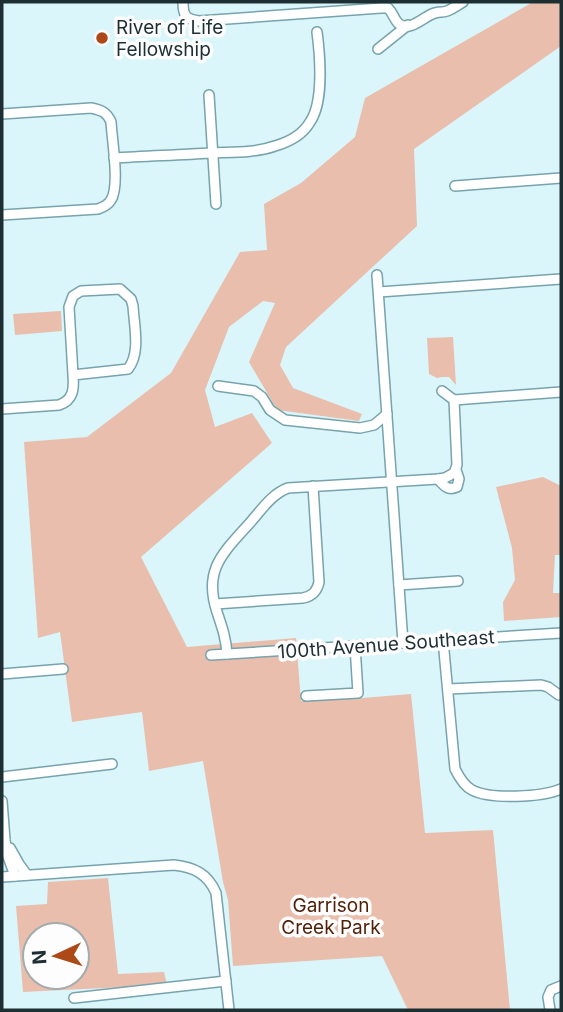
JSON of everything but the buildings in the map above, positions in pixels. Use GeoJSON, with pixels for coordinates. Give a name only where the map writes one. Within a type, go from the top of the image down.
{"type":"FeatureCollection","features":[{"type":"Feature","properties":{"kind":"street"},"geometry":{"type":"LineString","coordinates":[[183,2],[183,13],[187,18],[199,21],[314,7],[388,8],[402,25],[414,25],[434,13],[446,11],[463,2]]}},
{"type":"Feature","properties":{"kind":"street"},"geometry":{"type":"LineString","coordinates":[[378,49],[408,25]]}},
{"type":"Feature","properties":{"kind":"street"},"geometry":{"type":"LineString","coordinates":[[114,158],[264,149],[292,139],[310,122],[316,110],[319,87],[317,32]]}},
{"type":"Feature","properties":{"kind":"street"},"geometry":{"type":"LineString","coordinates":[[209,95],[216,204]]}},
{"type":"Feature","properties":{"kind":"street"},"geometry":{"type":"LineString","coordinates":[[2,114],[91,108],[104,112],[111,122],[115,187],[111,201],[98,209],[2,215]]}},
{"type":"Feature","properties":{"kind":"street"},"geometry":{"type":"LineString","coordinates":[[455,186],[561,178]]}},
{"type":"Feature","properties":{"kind":"street"},"geometry":{"type":"LineString","coordinates":[[377,275],[403,643]]}},
{"type":"Feature","properties":{"kind":"street"},"geometry":{"type":"LineString","coordinates":[[379,292],[561,279]]}},
{"type":"Feature","properties":{"kind":"street"},"geometry":{"type":"LineString","coordinates":[[2,409],[66,403],[73,392],[69,307],[72,298],[81,291],[120,289],[128,295],[133,306],[135,350],[131,366],[124,370],[73,375]]}},
{"type":"Feature","properties":{"kind":"street"},"geometry":{"type":"LineString","coordinates":[[218,386],[254,391],[262,397],[270,410],[285,420],[360,428],[374,425],[387,414]]}},
{"type":"Feature","properties":{"kind":"street"},"geometry":{"type":"LineString","coordinates":[[442,391],[454,400],[561,392]]}},
{"type":"Feature","properties":{"kind":"street"},"geometry":{"type":"LineString","coordinates":[[227,654],[226,638],[212,590],[219,559],[279,492],[288,488],[438,479],[454,472],[454,400]]}},
{"type":"Feature","properties":{"kind":"street"},"geometry":{"type":"LineString","coordinates":[[215,604],[303,598],[318,589],[313,486]]}},
{"type":"Feature","properties":{"kind":"street"},"geometry":{"type":"LineString","coordinates":[[399,585],[458,581]]}},
{"type":"Feature","properties":{"kind":"street","name":"100th Avenue Southeast"},"geometry":{"type":"LineString","coordinates":[[211,655],[561,633]]}},
{"type":"Feature","properties":{"kind":"street"},"geometry":{"type":"LineString","coordinates":[[443,640],[455,769],[463,783],[471,790],[493,796],[543,794],[561,789]]}},
{"type":"Feature","properties":{"kind":"street"},"geometry":{"type":"LineString","coordinates":[[306,696],[358,693],[355,646]]}},
{"type":"Feature","properties":{"kind":"street"},"geometry":{"type":"LineString","coordinates":[[2,674],[63,668]]}},
{"type":"Feature","properties":{"kind":"street"},"geometry":{"type":"LineString","coordinates":[[448,690],[541,685],[559,695]]}},
{"type":"Feature","properties":{"kind":"street"},"geometry":{"type":"LineString","coordinates":[[2,777],[112,764]]}},
{"type":"Feature","properties":{"kind":"street"},"geometry":{"type":"LineString","coordinates":[[2,801],[7,854],[15,876]]}},
{"type":"Feature","properties":{"kind":"street"},"geometry":{"type":"LineString","coordinates":[[4,823],[11,851],[27,875]]}},
{"type":"Feature","properties":{"kind":"street"},"geometry":{"type":"LineString","coordinates":[[2,877],[174,865],[184,866],[205,875],[216,892],[229,1010]]}},
{"type":"Feature","properties":{"kind":"street"},"geometry":{"type":"LineString","coordinates":[[74,998],[226,981]]}},
{"type":"Feature","properties":{"kind":"street"},"geometry":{"type":"LineString","coordinates":[[550,1010],[548,997],[551,990],[561,986]]}},
{"type":"Feature","properties":{"kind":"green space","name":"Garrison Creek Park"},"geometry":{"type":"Polygon","coordinates":[[[533,2],[561,2],[561,46],[414,149],[417,226],[286,347],[280,365],[293,388],[362,414],[359,421],[277,410],[249,362],[275,303],[263,301],[229,327],[205,390],[215,427],[252,413],[272,443],[141,557],[187,647],[296,638],[301,701],[411,694],[425,833],[493,830],[510,1010],[408,1010],[382,956],[233,966],[228,900],[203,761],[149,771],[142,712],[72,722],[60,632],[38,638],[24,442],[87,437],[171,373],[240,252],[267,250],[264,204],[301,183],[355,137],[365,98],[533,2]]]}},
{"type":"Feature","properties":{"kind":"green space"},"geometry":{"type":"Polygon","coordinates":[[[61,311],[62,331],[15,335],[13,314],[61,311]]]}},
{"type":"Feature","properties":{"kind":"green space"},"geometry":{"type":"Polygon","coordinates":[[[453,337],[456,385],[449,377],[437,378],[429,374],[427,338],[453,337]]]}},
{"type":"Feature","properties":{"kind":"green space"},"geometry":{"type":"Polygon","coordinates":[[[543,477],[561,486],[561,555],[555,555],[553,593],[561,593],[561,617],[504,621],[503,602],[515,580],[512,548],[496,487],[543,477]]]}},
{"type":"Feature","properties":{"kind":"green space"},"geometry":{"type":"Polygon","coordinates":[[[108,878],[118,974],[164,972],[167,985],[91,989],[91,921],[21,921],[21,967],[16,906],[47,904],[48,882],[108,878]]]}},
{"type":"Feature","properties":{"kind":"place","name":"River of Life Fellowship"},"geometry":{"type":"Point","coordinates":[102,38]}}]}
